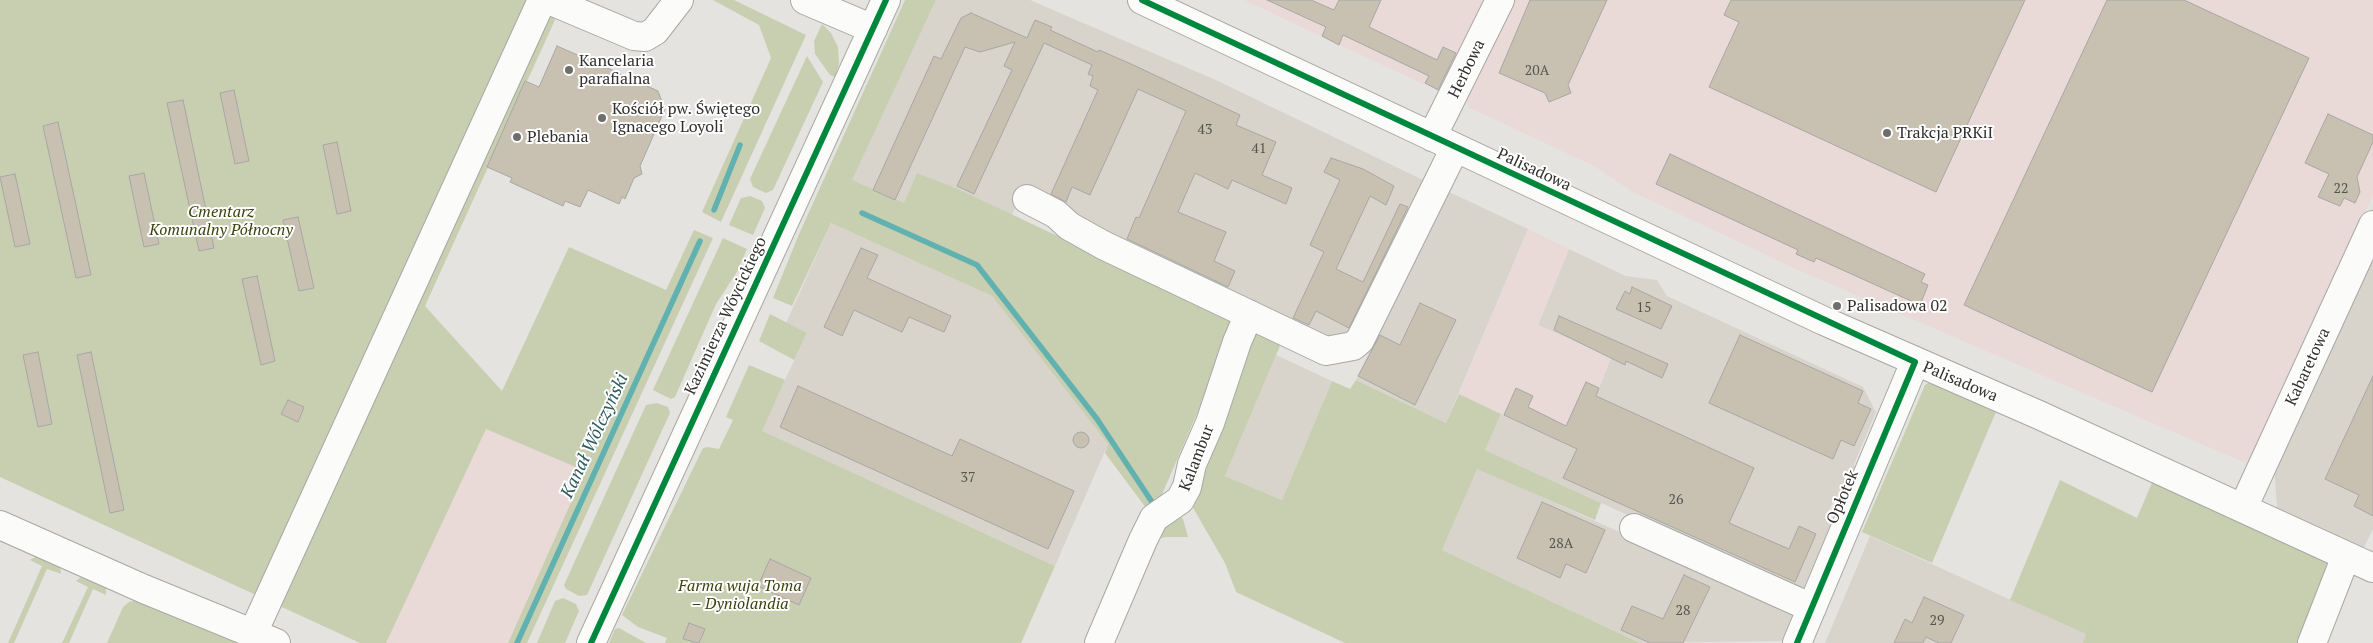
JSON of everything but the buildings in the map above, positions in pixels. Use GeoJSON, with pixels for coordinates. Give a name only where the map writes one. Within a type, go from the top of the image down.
{"type":"FeatureCollection","features":[{"type":"Feature","properties":{"kind":"street"},"geometry":{"type":"LineString","coordinates":[[0,525],[144,589],[265,638],[542,0]]}},
{"type":"Feature","properties":{"kind":"street"},"geometry":{"type":"LineString","coordinates":[[549,0],[634,36],[645,37],[655,31],[678,0]]}},
{"type":"Feature","properties":{"kind":"street"},"geometry":{"type":"LineString","coordinates":[[806,0],[873,29]]}},
{"type":"Feature","properties":{"kind":"street","name":"Kazimierza Wóycickiego"},"geometry":{"type":"LineString","coordinates":[[591,643],[886,0]]}},
{"type":"Feature","properties":{"kind":"street","name":"Palisadowa"},"geometry":{"type":"LineString","coordinates":[[1142,0],[1915,362],[2039,415],[2373,568]]}},
{"type":"Feature","properties":{"kind":"street","name":"Herbowa"},"geometry":{"type":"LineString","coordinates":[[1249,314],[1326,351],[1353,346],[1360,340],[1444,143],[1500,0]]}},
{"type":"Feature","properties":{"kind":"street"},"geometry":{"type":"LineString","coordinates":[[1027,199],[1056,214],[1069,226],[1103,246],[1249,314]]}},
{"type":"Feature","properties":{"kind":"street","name":"Kabaretowa"},"geometry":{"type":"LineString","coordinates":[[2243,508],[2373,225]]}},
{"type":"Feature","properties":{"kind":"street","name":"Kalambur"},"geometry":{"type":"LineString","coordinates":[[1102,636],[1154,518],[1180,500],[1187,488],[1192,464],[1210,424],[1237,342],[1249,314]]}},
{"type":"Feature","properties":{"kind":"street","name":"Opłotek"},"geometry":{"type":"LineString","coordinates":[[1797,643],[1915,362]]}},
{"type":"Feature","properties":{"kind":"street"},"geometry":{"type":"LineString","coordinates":[[1634,528],[1812,608]]}},
{"type":"Feature","properties":{"kind":"street"},"geometry":{"type":"LineString","coordinates":[[2312,643],[2346,556]]}},
{"type":"Feature","properties":{"kind":"shaded area"},"geometry":{"type":"Polygon","coordinates":[[[936,0],[1030,0],[1218,81],[1427,182],[1357,330],[1336,344],[1225,293],[1023,189],[1012,215],[956,188],[917,173],[904,204],[851,180],[936,0]]]}},
{"type":"Feature","properties":{"kind":"shaded area"},"geometry":{"type":"Polygon","coordinates":[[[1244,0],[2373,0],[2373,195],[2250,465],[1796,269],[1631,191],[1594,166],[1470,108],[1464,100],[1426,83],[1425,85],[1244,0]]]}},
{"type":"Feature","properties":{"kind":"shaded area"},"geometry":{"type":"Polygon","coordinates":[[[1445,190],[1528,229],[1446,423],[1356,380],[1445,190]]]}},
{"type":"Feature","properties":{"kind":"shaded area"},"geometry":{"type":"Polygon","coordinates":[[[831,223],[992,296],[1108,444],[1055,566],[761,431],[807,333],[786,323],[831,223]]]}},
{"type":"Feature","properties":{"kind":"shaded area"},"geometry":{"type":"Polygon","coordinates":[[[1528,229],[1569,249],[1538,325],[1611,358],[1574,448],[1459,394],[1528,229]]]}},
{"type":"Feature","properties":{"kind":"shaded area"},"geometry":{"type":"Polygon","coordinates":[[[1569,249],[1626,276],[1657,280],[1667,296],[1863,387],[1876,412],[1842,498],[1835,497],[1825,518],[1832,523],[1801,594],[1485,450],[1501,414],[1574,447],[1599,388],[1611,358],[1538,325],[1569,249]]]}},
{"type":"Feature","properties":{"kind":"shaded area"},"geometry":{"type":"Polygon","coordinates":[[[2373,261],[2373,529],[2363,549],[2277,508],[2274,465],[2365,265],[2373,261]]]}},
{"type":"Feature","properties":{"kind":"shaded area"},"geometry":{"type":"Polygon","coordinates":[[[1276,355],[1332,381],[1282,500],[1225,476],[1276,355]]]}},
{"type":"Feature","properties":{"kind":"shaded area"},"geometry":{"type":"Polygon","coordinates":[[[485,428],[585,471],[508,643],[386,643],[485,428]]]}},
{"type":"Feature","properties":{"kind":"shaded area"},"geometry":{"type":"Polygon","coordinates":[[[1477,468],[1795,611],[1782,641],[1640,643],[1442,550],[1477,468]]]}},
{"type":"Feature","properties":{"kind":"shaded area"},"geometry":{"type":"Polygon","coordinates":[[[1870,536],[2086,634],[2083,643],[1825,643],[1870,536]]]}},
{"type":"Feature","properties":{"kind":"green space","name":"Cmentarz Komunalny Północny"},"geometry":{"type":"Polygon","coordinates":[[[0,0],[564,0],[425,306],[502,391],[569,247],[666,290],[694,230],[713,238],[527,643],[508,643],[585,471],[486,429],[386,643],[360,643],[0,477],[0,0]]]}},
{"type":"Feature","properties":{"kind":"green space"},"geometry":{"type":"Polygon","coordinates":[[[713,0],[734,0],[806,35],[721,222],[702,212],[771,58],[759,25],[713,0]]]}},
{"type":"Feature","properties":{"kind":"green space"},"geometry":{"type":"Polygon","coordinates":[[[905,0],[936,0],[852,180],[904,203],[917,173],[956,188],[1237,321],[1160,499],[1149,512],[1105,453],[1108,444],[992,296],[831,223],[792,306],[773,298],[799,234],[905,0]]]}},
{"type":"Feature","properties":{"kind":"green space"},"geometry":{"type":"Polygon","coordinates":[[[822,24],[831,33],[838,47],[839,64],[835,77],[830,75],[815,54],[814,41],[822,24]]]}},
{"type":"Feature","properties":{"kind":"green space"},"geometry":{"type":"Polygon","coordinates":[[[807,56],[823,82],[773,190],[766,193],[753,187],[750,179],[807,56]]]}},
{"type":"Feature","properties":{"kind":"green space"},"geometry":{"type":"Polygon","coordinates":[[[750,196],[762,201],[765,208],[753,235],[729,225],[741,198],[750,196]]]}},
{"type":"Feature","properties":{"kind":"green space"},"geometry":{"type":"Polygon","coordinates":[[[723,238],[747,249],[737,272],[716,304],[675,397],[671,399],[653,390],[723,238]]]}},
{"type":"Feature","properties":{"kind":"green space"},"geometry":{"type":"Polygon","coordinates":[[[770,314],[807,333],[794,360],[759,341],[770,314]]]}},
{"type":"Feature","properties":{"kind":"green space"},"geometry":{"type":"Polygon","coordinates":[[[1248,329],[1282,341],[1225,476],[1282,500],[1332,381],[1350,389],[1356,380],[1446,423],[1459,394],[1501,414],[1485,450],[1601,503],[1595,520],[1477,469],[1442,550],[1640,643],[1345,643],[1236,592],[1225,563],[1189,501],[1248,329]]]}},
{"type":"Feature","properties":{"kind":"green space","name":"Farma wuja Toma – Dyniolandia"},"geometry":{"type":"Polygon","coordinates":[[[749,365],[785,380],[762,431],[1055,566],[1021,643],[665,643],[667,638],[638,627],[622,615],[703,448],[719,449],[733,420],[726,417],[749,365]]]}},
{"type":"Feature","properties":{"kind":"green space"},"geometry":{"type":"Polygon","coordinates":[[[1930,382],[1998,407],[1932,563],[1862,532],[1925,385],[1930,382]]]}},
{"type":"Feature","properties":{"kind":"green space"},"geometry":{"type":"Polygon","coordinates":[[[657,403],[668,407],[670,413],[587,595],[579,596],[566,589],[564,585],[646,405],[657,403]]]}},
{"type":"Feature","properties":{"kind":"green space"},"geometry":{"type":"Polygon","coordinates":[[[2154,478],[2351,568],[2317,643],[2083,643],[2086,634],[2010,600],[2060,480],[2137,518],[2154,478]]]}},
{"type":"Feature","properties":{"kind":"green space"},"geometry":{"type":"Polygon","coordinates":[[[1179,516],[1183,519],[1188,537],[1166,537],[1152,540],[1162,522],[1179,516]]]}},
{"type":"Feature","properties":{"kind":"green space"},"geometry":{"type":"Polygon","coordinates":[[[39,555],[60,564],[61,574],[47,569],[14,643],[8,643],[42,566],[30,560],[39,555]]]}},
{"type":"Feature","properties":{"kind":"green space"},"geometry":{"type":"Polygon","coordinates":[[[82,576],[106,587],[106,595],[93,589],[69,643],[62,643],[88,587],[76,581],[82,576]]]}},
{"type":"Feature","properties":{"kind":"green space"},"geometry":{"type":"Polygon","coordinates":[[[563,598],[576,604],[579,611],[565,643],[537,643],[555,601],[563,598]]]}},
{"type":"Feature","properties":{"kind":"green space"},"geometry":{"type":"Polygon","coordinates":[[[137,600],[248,643],[107,643],[123,607],[129,602],[137,600]]]}},
{"type":"Feature","properties":{"kind":"green space"},"geometry":{"type":"Polygon","coordinates":[[[619,628],[646,643],[609,643],[615,629],[619,628]]]}},
{"type":"Feature","properties":{"kind":"waterway","name":"Kanał Wólczyński"},"geometry":{"type":"LineString","coordinates":[[714,210],[740,145]]}},
{"type":"Feature","properties":{"kind":"waterway"},"geometry":{"type":"LineString","coordinates":[[862,213],[977,265],[1097,419],[1152,502]]}},
{"type":"Feature","properties":{"kind":"waterway","name":"Kanał Wólczyński"},"geometry":{"type":"LineString","coordinates":[[517,643],[700,241]]}},
{"type":"Feature","properties":{"kind":"cycle path"},"geometry":{"type":"LineString","coordinates":[[591,643],[886,0]]}},
{"type":"Feature","properties":{"kind":"cycle path"},"geometry":{"type":"LineString","coordinates":[[1142,0],[1915,362],[1797,643]]}},
{"type":"Feature","properties":{"kind":"place","name":"Kancelaria parafialna"},"geometry":{"type":"Point","coordinates":[569,70]}},
{"type":"Feature","properties":{"kind":"place","name":"Kościół pw. Świętego Ignacego Loyoli"},"geometry":{"type":"Point","coordinates":[602,118]}},
{"type":"Feature","properties":{"kind":"place","name":"Trakcja PRKiI"},"geometry":{"type":"Point","coordinates":[1887,133]}},
{"type":"Feature","properties":{"kind":"place","name":"Plebania"},"geometry":{"type":"Point","coordinates":[517,137]}},
{"type":"Feature","properties":{"kind":"place","name":"Palisadowa 02"},"geometry":{"type":"Point","coordinates":[1837,306]}}]}
